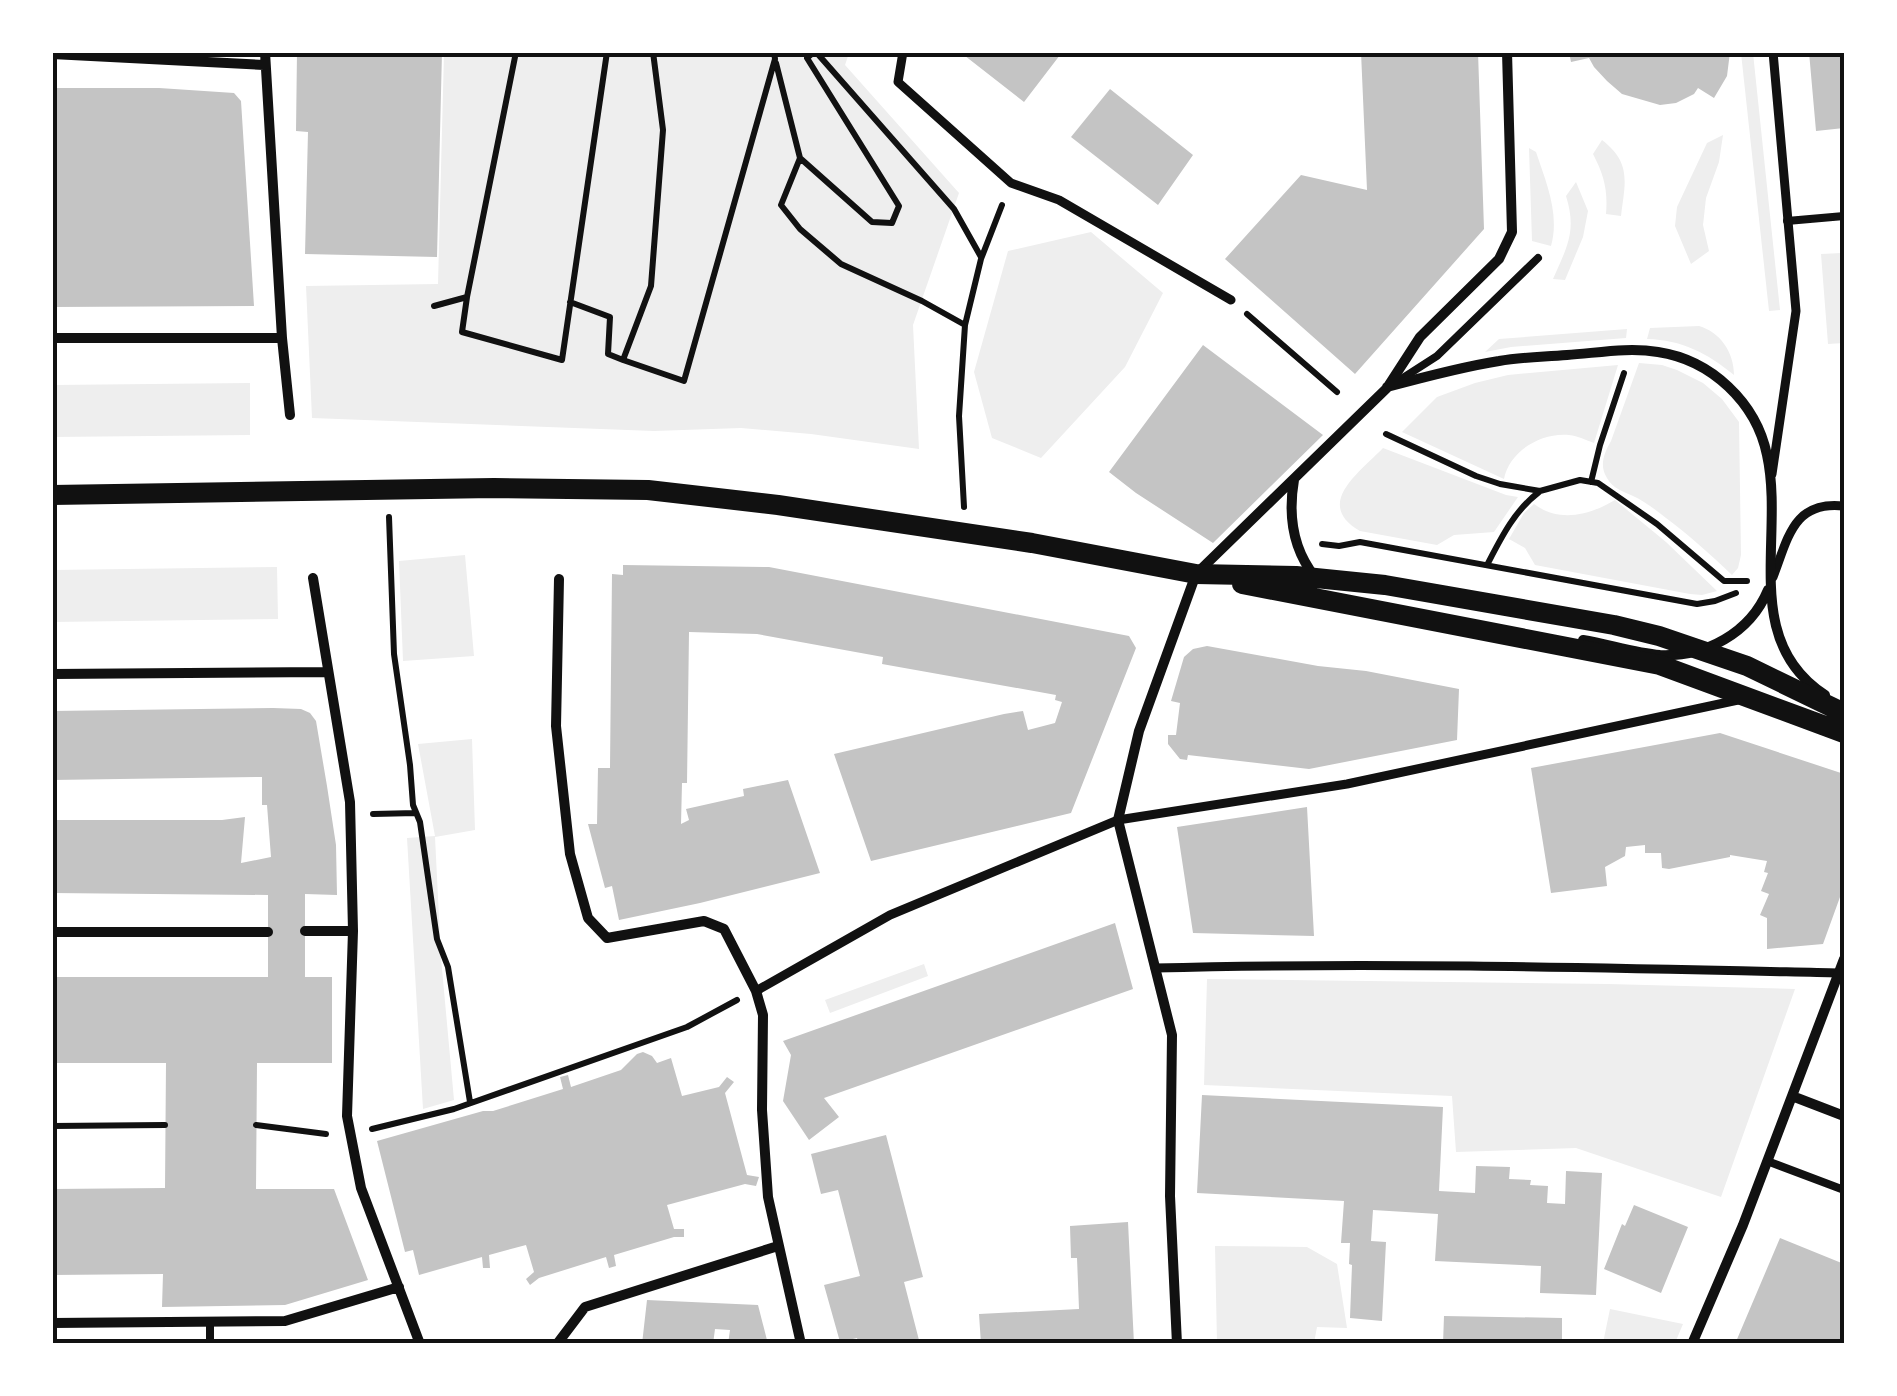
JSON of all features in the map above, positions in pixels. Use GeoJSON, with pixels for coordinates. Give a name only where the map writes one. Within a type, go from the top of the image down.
{"type":"FeatureCollection","features":[{"type":"Feature","properties":{"kind":"main road"},"geometry":{"type":"LineString","coordinates":[[52,495],[648,490],[778,505],[1032,543],[1660,665],[1844,733]]}},
{"type":"Feature","properties":{"kind":"main road"},"geometry":{"type":"LineString","coordinates":[[1196,574],[1317,578],[1385,585],[1614,625],[1747,666],[1844,713]]}},
{"type":"Feature","properties":{"kind":"street"},"geometry":{"type":"LineString","coordinates":[[265,52],[290,415]]}},
{"type":"Feature","properties":{"kind":"street"},"geometry":{"type":"LineString","coordinates":[[903,52],[898,82],[1011,183],[1060,200],[1231,300]]}},
{"type":"Feature","properties":{"kind":"street"},"geometry":{"type":"LineString","coordinates":[[1177,1344],[1170,1196],[1172,1036],[1118,820],[1139,732],[1196,574],[1386,388],[1420,337],[1499,259],[1512,232],[1507,52]]}},
{"type":"Feature","properties":{"kind":"street"},"geometry":{"type":"LineString","coordinates":[[1771,482],[1796,311],[1774,52]]}},
{"type":"Feature","properties":{"kind":"street"},"geometry":{"type":"LineString","coordinates":[[52,54],[264,66]]}},
{"type":"Feature","properties":{"kind":"street"},"geometry":{"type":"LineString","coordinates":[[52,338],[282,338]]}},
{"type":"Feature","properties":{"kind":"street"},"geometry":{"type":"LineString","coordinates":[[1386,388],[1502,360],[1632,350],[1684,358],[1708,370],[1730,387],[1746,407],[1760,430],[1768,456],[1771,601],[1780,640],[1789,659],[1817,690],[1844,705]]}},
{"type":"Feature","properties":{"kind":"street"},"geometry":{"type":"LineString","coordinates":[[1294,479],[1292,529],[1300,553],[1317,578],[1339,598],[1358,607]]}},
{"type":"Feature","properties":{"kind":"street"},"geometry":{"type":"LineString","coordinates":[[1550,643],[1572,638],[1657,654],[1680,654],[1703,650],[1725,640],[1754,614],[1764,598],[1795,521],[1811,509],[1830,504],[1844,506]]}},
{"type":"Feature","properties":{"kind":"street"},"geometry":{"type":"LineString","coordinates":[[312,578],[350,815],[353,932],[347,1116],[361,1188],[420,1344]]}},
{"type":"Feature","properties":{"kind":"street"},"geometry":{"type":"LineString","coordinates":[[559,579],[556,726],[570,854],[588,918],[607,938],[704,922],[724,928],[756,991],[763,1015],[762,1110],[768,1197],[801,1344]]}},
{"type":"Feature","properties":{"kind":"street"},"geometry":{"type":"LineString","coordinates":[[52,674],[328,672]]}},
{"type":"Feature","properties":{"kind":"street"},"geometry":{"type":"LineString","coordinates":[[756,991],[890,916],[1118,820],[1347,784],[1750,698]]}},
{"type":"Feature","properties":{"kind":"street"},"geometry":{"type":"LineString","coordinates":[[305,931],[353,932]]}},
{"type":"Feature","properties":{"kind":"street"},"geometry":{"type":"LineString","coordinates":[[52,932],[268,932]]}},
{"type":"Feature","properties":{"kind":"street"},"geometry":{"type":"LineString","coordinates":[[1692,1344],[1768,1161],[1844,959]]}},
{"type":"Feature","properties":{"kind":"street"},"geometry":{"type":"LineString","coordinates":[[1156,968],[1286,964],[1557,966],[1839,974]]}},
{"type":"Feature","properties":{"kind":"street"},"geometry":{"type":"LineString","coordinates":[[1792,1096],[1844,1116]]}},
{"type":"Feature","properties":{"kind":"street"},"geometry":{"type":"LineString","coordinates":[[557,1344],[585,1307],[778,1246]]}},
{"type":"Feature","properties":{"kind":"street"},"geometry":{"type":"LineString","coordinates":[[52,1323],[286,1321],[399,1287]]}},
{"type":"Feature","properties":{"kind":"lane"},"geometry":{"type":"LineString","coordinates":[[1787,221],[1844,216]]}},
{"type":"Feature","properties":{"kind":"lane"},"geometry":{"type":"LineString","coordinates":[[1386,388],[1437,356],[1538,258]]}},
{"type":"Feature","properties":{"kind":"lane"},"geometry":{"type":"LineString","coordinates":[[1768,1161],[1844,1190]]}},
{"type":"Feature","properties":{"kind":"lane"},"geometry":{"type":"LineString","coordinates":[[210,1322],[210,1344]]}},
{"type":"Feature","properties":{"kind":"path"},"geometry":{"type":"LineString","coordinates":[[516,52],[462,332],[562,360],[607,52]]}},
{"type":"Feature","properties":{"kind":"path"},"geometry":{"type":"LineString","coordinates":[[623,360],[651,286],[663,130],[652,52]]}},
{"type":"Feature","properties":{"kind":"path"},"geometry":{"type":"LineString","coordinates":[[775,55],[800,158],[872,222],[892,223],[899,206],[806,58],[815,52],[954,209],[982,259]]}},
{"type":"Feature","properties":{"kind":"path"},"geometry":{"type":"LineString","coordinates":[[570,302],[610,316],[608,354],[684,382],[775,55]]}},
{"type":"Feature","properties":{"kind":"path"},"geometry":{"type":"LineString","coordinates":[[800,158],[781,205],[800,229],[841,264],[965,325]]}},
{"type":"Feature","properties":{"kind":"path"},"geometry":{"type":"LineString","coordinates":[[965,533],[958,416],[965,325],[982,259],[1011,183]]}},
{"type":"Feature","properties":{"kind":"path"},"geometry":{"type":"LineString","coordinates":[[434,306],[467,297]]}},
{"type":"Feature","properties":{"kind":"path"},"geometry":{"type":"LineString","coordinates":[[1231,300],[1337,392]]}},
{"type":"Feature","properties":{"kind":"path"},"geometry":{"type":"LineString","coordinates":[[1591,482],[1626,367]]}},
{"type":"Feature","properties":{"kind":"path"},"geometry":{"type":"LineString","coordinates":[[1386,434],[1476,476],[1540,491]]}},
{"type":"Feature","properties":{"kind":"path"},"geometry":{"type":"LineString","coordinates":[[1296,542],[1339,546],[1360,542],[1697,604],[1734,596],[1750,581],[1724,581],[1611,490],[1580,480],[1540,491],[1525,502],[1486,565]]}},
{"type":"Feature","properties":{"kind":"path"},"geometry":{"type":"LineString","coordinates":[[388,490],[394,654],[413,805],[420,822],[437,939],[448,967],[470,1102]]}},
{"type":"Feature","properties":{"kind":"path"},"geometry":{"type":"LineString","coordinates":[[350,815],[416,813]]}},
{"type":"Feature","properties":{"kind":"path"},"geometry":{"type":"LineString","coordinates":[[256,1126],[351,1134],[454,1108],[687,1026],[741,998]]}},
{"type":"Feature","properties":{"kind":"path"},"geometry":{"type":"LineString","coordinates":[[52,1126],[165,1126]]}},
{"type":"Feature","properties":{"kind":"shaded area"},"geometry":{"type":"Polygon","coordinates":[[[444,53],[849,53],[845,65],[959,193],[913,325],[919,449],[741,428],[654,431],[312,418],[306,286],[438,284],[444,53]]]}},
{"type":"Feature","properties":{"kind":"shaded area"},"geometry":{"type":"Polygon","coordinates":[[[1741,53],[1753,53],[1780,310],[1769,311],[1741,53]]]}},
{"type":"Feature","properties":{"kind":"shaded area"},"geometry":{"type":"Polygon","coordinates":[[[1723,135],[1719,162],[1706,198],[1703,225],[1709,251],[1691,264],[1675,226],[1677,207],[1707,143],[1723,135]]]}},
{"type":"Feature","properties":{"kind":"shaded area"},"geometry":{"type":"Polygon","coordinates":[[[1602,140],[1622,165],[1625,184],[1621,216],[1606,214],[1604,183],[1593,154],[1602,140]]]}},
{"type":"Feature","properties":{"kind":"shaded area"},"geometry":{"type":"Polygon","coordinates":[[[1529,148],[1536,152],[1551,198],[1551,246],[1532,241],[1529,148]]]}},
{"type":"Feature","properties":{"kind":"shaded area"},"geometry":{"type":"Polygon","coordinates":[[[1576,182],[1588,211],[1583,237],[1565,280],[1553,279],[1570,229],[1566,196],[1576,182]]]}},
{"type":"Feature","properties":{"kind":"shaded area"},"geometry":{"type":"Polygon","coordinates":[[[1842,230],[1844,343],[1828,344],[1821,254],[1842,253],[1842,230]]]}},
{"type":"Feature","properties":{"kind":"shaded area"},"geometry":{"type":"Polygon","coordinates":[[[1091,232],[1163,293],[1125,367],[1041,458],[992,438],[974,372],[1008,251],[1091,232]]]}},
{"type":"Feature","properties":{"kind":"shaded area"},"geometry":{"type":"Polygon","coordinates":[[[1699,326],[1724,344],[1734,375],[1694,349],[1647,339],[1650,328],[1699,326]]]}},
{"type":"Feature","properties":{"kind":"shaded area"},"geometry":{"type":"Polygon","coordinates":[[[1627,329],[1626,338],[1485,352],[1499,339],[1627,329]]]}},
{"type":"Feature","properties":{"kind":"shaded area"},"geometry":{"type":"Polygon","coordinates":[[[1639,363],[1662,365],[1703,383],[1722,399],[1739,422],[1741,555],[1732,575],[1658,512],[1615,487],[1605,473],[1605,455],[1639,363]]]}},
{"type":"Feature","properties":{"kind":"shaded area"},"geometry":{"type":"Polygon","coordinates":[[[1618,365],[1594,443],[1569,435],[1538,440],[1512,460],[1504,479],[1402,432],[1437,397],[1475,383],[1508,375],[1618,365]]]}},
{"type":"Feature","properties":{"kind":"shaded area"},"geometry":{"type":"Polygon","coordinates":[[[250,383],[250,435],[53,437],[53,385],[250,383]]]}},
{"type":"Feature","properties":{"kind":"shaded area"},"geometry":{"type":"Polygon","coordinates":[[[1383,448],[1518,497],[1494,532],[1454,535],[1437,545],[1360,531],[1347,521],[1341,499],[1353,478],[1383,448]]]}},
{"type":"Feature","properties":{"kind":"shaded area"},"geometry":{"type":"Polygon","coordinates":[[[1615,500],[1717,591],[1690,594],[1535,565],[1525,548],[1509,539],[1534,504],[1554,514],[1574,515],[1615,500]]]}},
{"type":"Feature","properties":{"kind":"shaded area"},"geometry":{"type":"Polygon","coordinates":[[[465,555],[474,656],[403,661],[399,561],[465,555]]]}},
{"type":"Feature","properties":{"kind":"shaded area"},"geometry":{"type":"Polygon","coordinates":[[[277,567],[278,619],[53,622],[53,570],[277,567]]]}},
{"type":"Feature","properties":{"kind":"shaded area"},"geometry":{"type":"Polygon","coordinates":[[[472,739],[475,830],[435,837],[454,1100],[423,1109],[407,838],[435,836],[418,744],[472,739]]]}},
{"type":"Feature","properties":{"kind":"shaded area"},"geometry":{"type":"Polygon","coordinates":[[[924,964],[928,976],[830,1013],[825,1000],[924,964]]]}},
{"type":"Feature","properties":{"kind":"shaded area"},"geometry":{"type":"Polygon","coordinates":[[[1207,979],[1795,989],[1721,1197],[1576,1148],[1456,1152],[1452,1096],[1204,1085],[1207,979]]]}},
{"type":"Feature","properties":{"kind":"shaded area"},"geometry":{"type":"Polygon","coordinates":[[[1215,1246],[1307,1247],[1337,1264],[1347,1328],[1317,1327],[1314,1343],[1217,1343],[1215,1246]]]}},
{"type":"Feature","properties":{"kind":"shaded area"},"geometry":{"type":"Polygon","coordinates":[[[1610,1309],[1683,1324],[1675,1343],[1603,1343],[1610,1309]]]}},
{"type":"Feature","properties":{"kind":"building"},"geometry":{"type":"Polygon","coordinates":[[[297,52],[442,52],[437,257],[305,254],[308,132],[296,131],[297,52]]]}},
{"type":"Feature","properties":{"kind":"building"},"geometry":{"type":"Polygon","coordinates":[[[960,52],[1057,52],[1060,55],[1024,102],[960,52]]]}},
{"type":"Feature","properties":{"kind":"building"},"geometry":{"type":"Polygon","coordinates":[[[1361,52],[1478,52],[1484,229],[1355,374],[1225,259],[1301,175],[1367,190],[1361,52]]]}},
{"type":"Feature","properties":{"kind":"building"},"geometry":{"type":"Polygon","coordinates":[[[1569,52],[1730,52],[1727,76],[1714,98],[1698,88],[1676,103],[1660,105],[1622,94],[1589,58],[1571,62],[1569,52]]]}},
{"type":"Feature","properties":{"kind":"building"},"geometry":{"type":"Polygon","coordinates":[[[1809,52],[1844,52],[1844,128],[1816,131],[1809,52]]]}},
{"type":"Feature","properties":{"kind":"building"},"geometry":{"type":"Polygon","coordinates":[[[52,88],[234,93],[241,101],[254,306],[52,307],[52,88]]]}},
{"type":"Feature","properties":{"kind":"building"},"geometry":{"type":"Polygon","coordinates":[[[1110,89],[1193,155],[1158,205],[1071,137],[1110,89]]]}},
{"type":"Feature","properties":{"kind":"building"},"geometry":{"type":"Polygon","coordinates":[[[1203,345],[1323,435],[1213,543],[1109,472],[1203,345]]]}},
{"type":"Feature","properties":{"kind":"building"},"geometry":{"type":"Polygon","coordinates":[[[623,565],[769,567],[1129,636],[1136,648],[1071,813],[871,861],[834,754],[1023,711],[1028,730],[1055,723],[1062,702],[1055,700],[1056,695],[882,664],[883,657],[757,634],[689,632],[687,783],[682,783],[681,824],[689,820],[686,809],[744,796],[743,789],[788,780],[820,873],[619,920],[612,886],[605,888],[588,824],[597,824],[598,768],[610,768],[612,574],[623,575],[623,565]]]}},
{"type":"Feature","properties":{"kind":"building"},"geometry":{"type":"Polygon","coordinates":[[[1207,646],[1459,689],[1457,740],[1309,769],[1188,755],[1187,760],[1180,759],[1168,744],[1168,735],[1176,735],[1180,703],[1171,701],[1184,657],[1193,649],[1207,646]]]}},
{"type":"Feature","properties":{"kind":"building"},"geometry":{"type":"Polygon","coordinates":[[[301,709],[316,721],[327,786],[336,845],[337,895],[305,894],[305,977],[332,977],[332,1063],[257,1063],[256,1189],[334,1189],[368,1280],[285,1305],[162,1307],[163,1274],[52,1275],[52,1189],[165,1188],[166,1063],[52,1063],[52,977],[268,977],[268,895],[52,893],[52,820],[245,817],[241,863],[271,857],[267,805],[262,805],[262,777],[52,780],[52,711],[301,709]]]}},
{"type":"Feature","properties":{"kind":"building"},"geometry":{"type":"Polygon","coordinates":[[[1720,733],[1844,774],[1844,886],[1823,944],[1767,949],[1767,918],[1760,915],[1769,894],[1761,891],[1768,873],[1764,872],[1767,861],[1730,855],[1669,869],[1662,868],[1661,853],[1645,853],[1645,845],[1626,847],[1625,856],[1605,867],[1607,886],[1551,893],[1531,768],[1720,733]]]}},
{"type":"Feature","properties":{"kind":"building"},"geometry":{"type":"Polygon","coordinates":[[[1307,807],[1314,936],[1193,933],[1177,827],[1307,807]]]}},
{"type":"Feature","properties":{"kind":"building"},"geometry":{"type":"Polygon","coordinates":[[[1115,923],[1133,989],[824,1098],[839,1117],[809,1140],[783,1101],[791,1055],[783,1041],[1115,923]]]}},
{"type":"Feature","properties":{"kind":"building"},"geometry":{"type":"Polygon","coordinates":[[[643,1052],[657,1063],[671,1058],[682,1096],[719,1087],[727,1077],[734,1082],[725,1093],[747,1175],[759,1177],[756,1186],[745,1184],[667,1205],[674,1229],[684,1229],[684,1237],[614,1255],[616,1266],[609,1268],[606,1257],[539,1278],[530,1285],[526,1279],[534,1272],[526,1245],[489,1255],[490,1268],[483,1268],[482,1257],[419,1275],[413,1250],[405,1252],[377,1141],[563,1089],[560,1077],[568,1075],[571,1087],[621,1070],[643,1052]]]}},
{"type":"Feature","properties":{"kind":"building"},"geometry":{"type":"Polygon","coordinates":[[[1202,1095],[1443,1107],[1439,1191],[1475,1193],[1476,1166],[1510,1167],[1509,1179],[1548,1186],[1547,1203],[1565,1204],[1566,1171],[1602,1173],[1596,1295],[1540,1293],[1541,1266],[1435,1261],[1438,1214],[1373,1210],[1371,1241],[1386,1242],[1382,1321],[1350,1318],[1350,1243],[1341,1243],[1344,1201],[1197,1193],[1202,1095]]]}},
{"type":"Feature","properties":{"kind":"building"},"geometry":{"type":"Polygon","coordinates":[[[886,1135],[923,1277],[904,1282],[920,1344],[859,1344],[857,1338],[840,1342],[824,1285],[860,1276],[838,1190],[821,1194],[811,1154],[886,1135]]]}},
{"type":"Feature","properties":{"kind":"building"},"geometry":{"type":"Polygon","coordinates":[[[1634,1205],[1688,1227],[1661,1293],[1604,1269],[1634,1205]]]}},
{"type":"Feature","properties":{"kind":"building"},"geometry":{"type":"Polygon","coordinates":[[[1128,1222],[1134,1344],[981,1344],[979,1314],[1079,1309],[1077,1258],[1071,1258],[1070,1226],[1128,1222]]]}},
{"type":"Feature","properties":{"kind":"building"},"geometry":{"type":"Polygon","coordinates":[[[1780,1238],[1844,1264],[1844,1344],[1735,1344],[1780,1238]]]}},
{"type":"Feature","properties":{"kind":"building"},"geometry":{"type":"Polygon","coordinates":[[[647,1300],[758,1305],[768,1344],[728,1344],[730,1330],[715,1329],[713,1344],[642,1344],[647,1300]]]}},
{"type":"Feature","properties":{"kind":"building"},"geometry":{"type":"Polygon","coordinates":[[[1444,1316],[1562,1318],[1562,1344],[1443,1344],[1444,1316]]]}}]}
